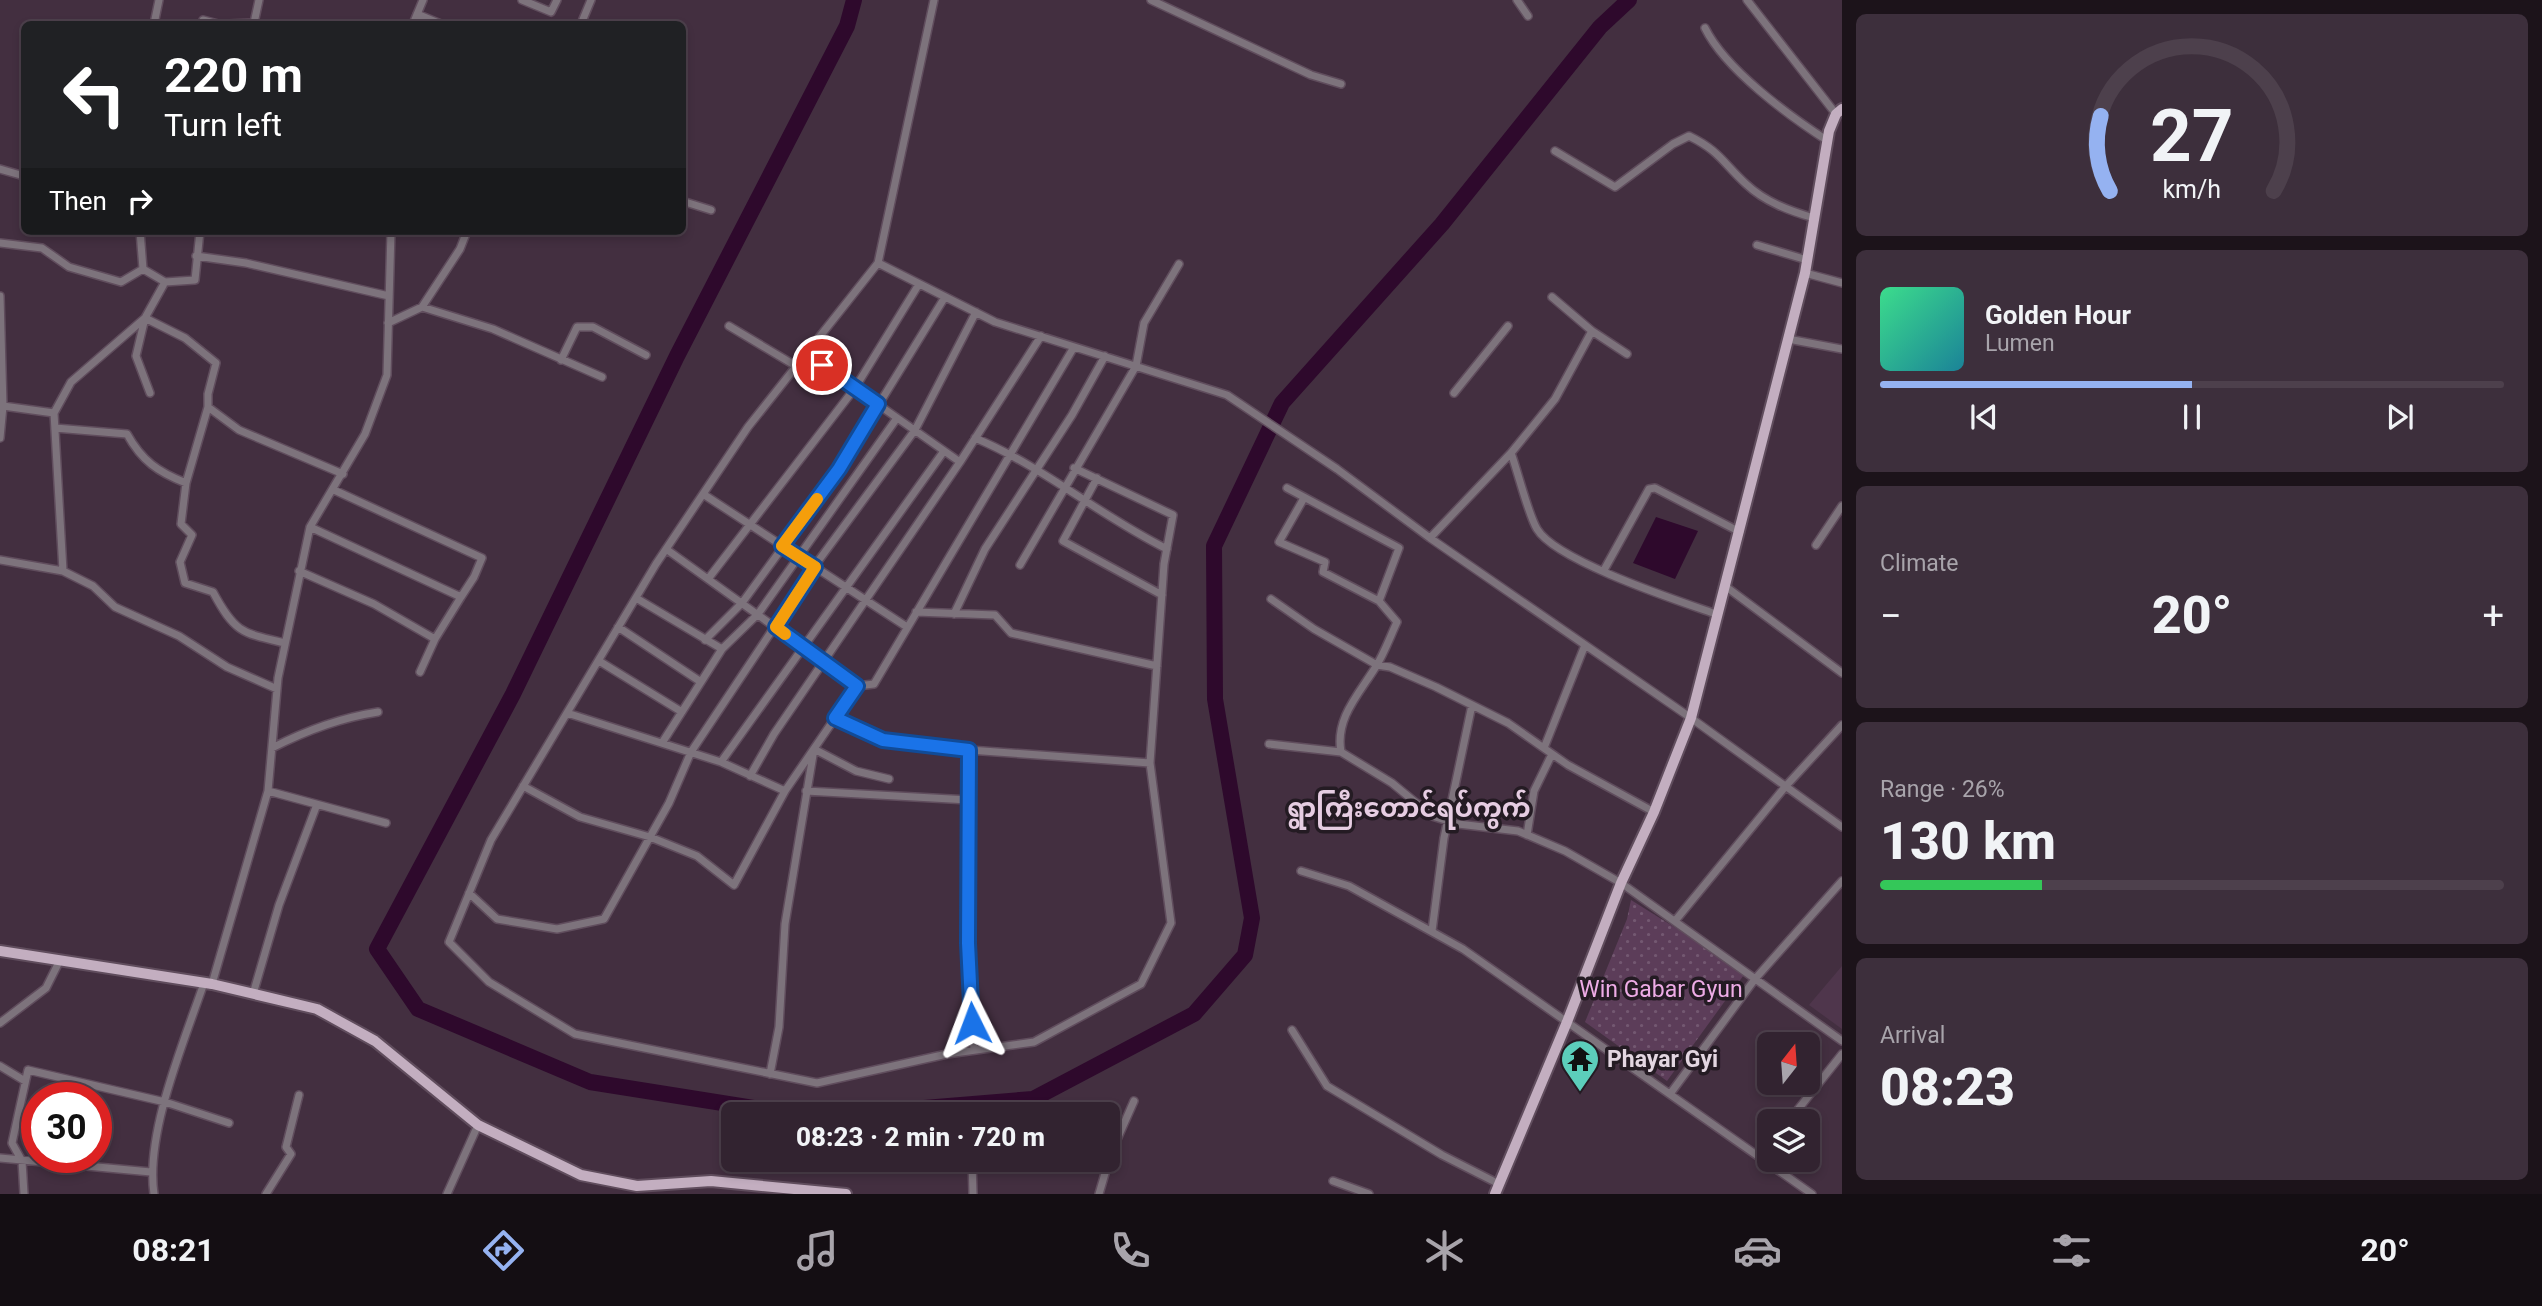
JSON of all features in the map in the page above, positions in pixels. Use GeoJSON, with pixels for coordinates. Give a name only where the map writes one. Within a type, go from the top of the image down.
{"type":"FeatureCollection","features":[{"type":"Feature","properties":{"kind":"main road"},"geometry":{"type":"LineString","coordinates":[[1497,1189],[1691,718],[1716,614],[1741,532],[1805,273],[1828,141],[1839,112]]}},
{"type":"Feature","properties":{"kind":"main road"},"geometry":{"type":"LineString","coordinates":[[0,951],[208,984],[317,1009],[375,1041],[478,1125],[581,1175],[626,1184],[711,1181],[846,1194]]}},
{"type":"Feature","properties":{"kind":"street"},"geometry":{"type":"LineString","coordinates":[[154,21],[159,0]]}},
{"type":"Feature","properties":{"kind":"street"},"geometry":{"type":"LineString","coordinates":[[254,21],[259,0]]}},
{"type":"Feature","properties":{"kind":"street"},"geometry":{"type":"LineString","coordinates":[[414,21],[423,0]]}},
{"type":"Feature","properties":{"kind":"street"},"geometry":{"type":"LineString","coordinates":[[522,0],[551,12],[557,0]]}},
{"type":"Feature","properties":{"kind":"street"},"geometry":{"type":"LineString","coordinates":[[583,21],[591,0]]}},
{"type":"Feature","properties":{"kind":"street"},"geometry":{"type":"LineString","coordinates":[[934,0],[878,263],[748,427],[666,549],[491,840],[449,942],[489,982],[575,1034],[817,1083],[974,1050],[1034,1042],[1141,984],[1171,923],[1150,763],[1162,595],[1173,515],[1074,468]]}},
{"type":"Feature","properties":{"kind":"street"},"geometry":{"type":"LineString","coordinates":[[1151,0],[1311,75],[1342,84]]}},
{"type":"Feature","properties":{"kind":"street"},"geometry":{"type":"LineString","coordinates":[[1517,0],[1528,16]]}},
{"type":"Feature","properties":{"kind":"street"},"geometry":{"type":"LineString","coordinates":[[1747,0],[1839,112]]}},
{"type":"Feature","properties":{"kind":"street"},"geometry":{"type":"LineString","coordinates":[[417,15],[433,21]]}},
{"type":"Feature","properties":{"kind":"street"},"geometry":{"type":"LineString","coordinates":[[1705,28],[1715,49],[1797,121],[1828,141]]}},
{"type":"Feature","properties":{"kind":"street"},"geometry":{"type":"LineString","coordinates":[[1555,151],[1615,187],[1689,136],[1713,147],[1748,186],[1786,210],[1814,218]]}},
{"type":"Feature","properties":{"kind":"street"},"geometry":{"type":"LineString","coordinates":[[0,169],[21,175]]}},
{"type":"Feature","properties":{"kind":"street"},"geometry":{"type":"LineString","coordinates":[[686,202],[711,210]]}},
{"type":"Feature","properties":{"kind":"street"},"geometry":{"type":"LineString","coordinates":[[140,235],[143,269]]}},
{"type":"Feature","properties":{"kind":"street"},"geometry":{"type":"LineString","coordinates":[[143,269],[165,282],[195,280],[199,235]]}},
{"type":"Feature","properties":{"kind":"street"},"geometry":{"type":"LineString","coordinates":[[154,1194],[150,1172],[165,1102],[208,984],[268,791],[277,689],[310,527],[365,435],[387,375],[391,235]]}},
{"type":"Feature","properties":{"kind":"street"},"geometry":{"type":"LineString","coordinates":[[388,323],[422,307],[460,249],[465,235]]}},
{"type":"Feature","properties":{"kind":"street"},"geometry":{"type":"LineString","coordinates":[[0,243],[42,248],[69,267],[121,282],[143,269]]}},
{"type":"Feature","properties":{"kind":"street"},"geometry":{"type":"LineString","coordinates":[[1757,245],[1807,260]]}},
{"type":"Feature","properties":{"kind":"street"},"geometry":{"type":"LineString","coordinates":[[196,256],[246,263],[389,296]]}},
{"type":"Feature","properties":{"kind":"street"},"geometry":{"type":"LineString","coordinates":[[878,263],[976,312],[1074,347],[1227,395],[1337,469],[1430,538],[1691,718],[1842,827]]}},
{"type":"Feature","properties":{"kind":"street"},"geometry":{"type":"LineString","coordinates":[[1020,565],[1074,468],[1136,366],[1144,323],[1179,264]]}},
{"type":"Feature","properties":{"kind":"street"},"geometry":{"type":"LineString","coordinates":[[1805,273],[1842,283]]}},
{"type":"Feature","properties":{"kind":"street"},"geometry":{"type":"LineString","coordinates":[[150,393],[136,356],[145,318],[165,282]]}},
{"type":"Feature","properties":{"kind":"street"},"geometry":{"type":"LineString","coordinates":[[708,579],[855,388],[919,284]]}},
{"type":"Feature","properties":{"kind":"street"},"geometry":{"type":"LineString","coordinates":[[0,296],[3,406],[0,438]]}},
{"type":"Feature","properties":{"kind":"street"},"geometry":{"type":"LineString","coordinates":[[705,640],[742,603],[839,469],[878,404],[904,368],[945,297]]}},
{"type":"Feature","properties":{"kind":"street"},"geometry":{"type":"LineString","coordinates":[[1552,297],[1592,331],[1627,354]]}},
{"type":"Feature","properties":{"kind":"street"},"geometry":{"type":"LineString","coordinates":[[422,307],[493,328],[602,377]]}},
{"type":"Feature","properties":{"kind":"street"},"geometry":{"type":"LineString","coordinates":[[469,892],[497,919],[557,929],[604,919],[669,803],[691,752],[815,567],[915,430],[976,312]]}},
{"type":"Feature","properties":{"kind":"street"},"geometry":{"type":"LineString","coordinates":[[145,318],[185,338],[216,363],[208,394],[208,407],[186,483],[181,524],[192,535],[180,562],[186,583],[213,592],[224,612],[242,633],[285,643]]}},
{"type":"Feature","properties":{"kind":"street"},"geometry":{"type":"LineString","coordinates":[[63,572],[54,414],[71,382],[145,318]]}},
{"type":"Feature","properties":{"kind":"street"},"geometry":{"type":"LineString","coordinates":[[729,326],[796,366]]}},
{"type":"Feature","properties":{"kind":"street"},"geometry":{"type":"LineString","coordinates":[[1454,393],[1508,326]]}},
{"type":"Feature","properties":{"kind":"street"},"geometry":{"type":"LineString","coordinates":[[561,360],[578,327],[593,327],[646,355]]}},
{"type":"Feature","properties":{"kind":"street"},"geometry":{"type":"LineString","coordinates":[[1430,538],[1511,453],[1555,399],[1592,331]]}},
{"type":"Feature","properties":{"kind":"street"},"geometry":{"type":"LineString","coordinates":[[750,776],[774,734],[960,462],[1041,336]]}},
{"type":"Feature","properties":{"kind":"street"},"geometry":{"type":"LineString","coordinates":[[1787,339],[1842,349]]}},
{"type":"Feature","properties":{"kind":"street"},"geometry":{"type":"LineString","coordinates":[[666,549],[857,686],[874,684],[1074,347]]}},
{"type":"Feature","properties":{"kind":"street"},"geometry":{"type":"LineString","coordinates":[[806,354],[960,462]]}},
{"type":"Feature","properties":{"kind":"street"},"geometry":{"type":"LineString","coordinates":[[954,614],[985,549],[1072,415],[1105,356]]}},
{"type":"Feature","properties":{"kind":"street"},"geometry":{"type":"LineString","coordinates":[[3,406],[54,414]]}},
{"type":"Feature","properties":{"kind":"street"},"geometry":{"type":"LineString","coordinates":[[208,407],[239,430],[342,474]]}},
{"type":"Feature","properties":{"kind":"street"},"geometry":{"type":"LineString","coordinates":[[662,743],[722,649],[758,614],[897,418]]}},
{"type":"Feature","properties":{"kind":"street"},"geometry":{"type":"LineString","coordinates":[[55,428],[127,434],[137,453],[157,472],[186,483]]}},
{"type":"Feature","properties":{"kind":"street"},"geometry":{"type":"LineString","coordinates":[[975,438],[1037,468],[1120,526],[1167,549]]}},
{"type":"Feature","properties":{"kind":"street"},"geometry":{"type":"LineString","coordinates":[[721,762],[944,451]]}},
{"type":"Feature","properties":{"kind":"street"},"geometry":{"type":"LineString","coordinates":[[1511,453],[1538,530],[1557,547],[1604,570],[1716,614]]}},
{"type":"Feature","properties":{"kind":"street"},"geometry":{"type":"LineString","coordinates":[[1097,478],[1063,541],[1162,595]]}},
{"type":"Feature","properties":{"kind":"street"},"geometry":{"type":"LineString","coordinates":[[1287,488],[1399,548],[1379,601]]}},
{"type":"Feature","properties":{"kind":"street"},"geometry":{"type":"LineString","coordinates":[[1604,570],[1649,489],[1655,488],[1741,532]]}},
{"type":"Feature","properties":{"kind":"street"},"geometry":{"type":"LineString","coordinates":[[334,489],[482,558],[474,577],[435,639],[420,672]]}},
{"type":"Feature","properties":{"kind":"street"},"geometry":{"type":"LineString","coordinates":[[703,494],[781,548],[907,627]]}},
{"type":"Feature","properties":{"kind":"street"},"geometry":{"type":"LineString","coordinates":[[1304,498],[1279,542],[1325,562],[1323,572],[1379,601],[1397,622],[1377,666],[1350,704],[1338,736],[1341,752]]}},
{"type":"Feature","properties":{"kind":"street"},"geometry":{"type":"LineString","coordinates":[[1816,545],[1842,506]]}},
{"type":"Feature","properties":{"kind":"street"},"geometry":{"type":"LineString","coordinates":[[310,527],[461,597]]}},
{"type":"Feature","properties":{"kind":"street"},"geometry":{"type":"LineString","coordinates":[[0,561],[63,572],[93,586],[115,607],[179,636],[228,667],[277,689]]}},
{"type":"Feature","properties":{"kind":"street"},"geometry":{"type":"LineString","coordinates":[[299,571],[374,604],[435,639]]}},
{"type":"Feature","properties":{"kind":"street"},"geometry":{"type":"LineString","coordinates":[[1725,586],[1842,673]]}},
{"type":"Feature","properties":{"kind":"street"},"geometry":{"type":"LineString","coordinates":[[636,598],[722,649]]}},
{"type":"Feature","properties":{"kind":"street"},"geometry":{"type":"LineString","coordinates":[[1271,598],[1314,629],[1377,666],[1390,667],[1508,723],[1614,792],[1654,812]]}},
{"type":"Feature","properties":{"kind":"street"},"geometry":{"type":"LineString","coordinates":[[916,612],[995,615],[1011,633],[1157,666]]}},
{"type":"Feature","properties":{"kind":"street"},"geometry":{"type":"LineString","coordinates":[[618,627],[701,682]]}},
{"type":"Feature","properties":{"kind":"street"},"geometry":{"type":"LineString","coordinates":[[1544,748],[1585,645]]}},
{"type":"Feature","properties":{"kind":"street"},"geometry":{"type":"LineString","coordinates":[[598,661],[682,712]]}},
{"type":"Feature","properties":{"kind":"street"},"geometry":{"type":"LineString","coordinates":[[523,786],[580,817],[650,837],[697,856],[734,885],[785,791],[857,686]]}},
{"type":"Feature","properties":{"kind":"street"},"geometry":{"type":"LineString","coordinates":[[1432,932],[1449,821],[1472,705]]}},
{"type":"Feature","properties":{"kind":"street"},"geometry":{"type":"LineString","coordinates":[[272,748],[333,721],[378,712]]}},
{"type":"Feature","properties":{"kind":"street"},"geometry":{"type":"LineString","coordinates":[[567,713],[721,762],[785,791]]}},
{"type":"Feature","properties":{"kind":"street"},"geometry":{"type":"LineString","coordinates":[[835,718],[883,740],[969,750],[1150,763]]}},
{"type":"Feature","properties":{"kind":"street"},"geometry":{"type":"LineString","coordinates":[[1675,921],[1785,787],[1842,725]]}},
{"type":"Feature","properties":{"kind":"street"},"geometry":{"type":"LineString","coordinates":[[1269,744],[1341,752],[1392,783],[1432,816],[1527,835],[1565,851],[1621,883],[1842,1041]]}},
{"type":"Feature","properties":{"kind":"street"},"geometry":{"type":"LineString","coordinates":[[814,749],[856,771],[889,779]]}},
{"type":"Feature","properties":{"kind":"street"},"geometry":{"type":"LineString","coordinates":[[770,1074],[779,1027],[785,923],[814,749]]}},
{"type":"Feature","properties":{"kind":"street"},"geometry":{"type":"LineString","coordinates":[[969,750],[968,943],[974,1050]]}},
{"type":"Feature","properties":{"kind":"street"},"geometry":{"type":"LineString","coordinates":[[1527,835],[1534,791],[1552,754]]}},
{"type":"Feature","properties":{"kind":"street"},"geometry":{"type":"LineString","coordinates":[[268,791],[316,807],[386,823]]}},
{"type":"Feature","properties":{"kind":"street"},"geometry":{"type":"LineString","coordinates":[[806,792],[969,800]]}},
{"type":"Feature","properties":{"kind":"street"},"geometry":{"type":"LineString","coordinates":[[253,994],[279,905],[316,807]]}},
{"type":"Feature","properties":{"kind":"street"},"geometry":{"type":"LineString","coordinates":[[1301,871],[1349,886],[1463,949],[1757,1156]]}},
{"type":"Feature","properties":{"kind":"street"},"geometry":{"type":"LineString","coordinates":[[1670,1094],[1755,979],[1842,881]]}},
{"type":"Feature","properties":{"kind":"street"},"geometry":{"type":"LineString","coordinates":[[0,1023],[47,988],[60,960]]}},
{"type":"Feature","properties":{"kind":"street"},"geometry":{"type":"LineString","coordinates":[[1292,1030],[1327,1086],[1497,1189]]}},
{"type":"Feature","properties":{"kind":"street"},"geometry":{"type":"LineString","coordinates":[[1798,1109],[1842,1054]]}},
{"type":"Feature","properties":{"kind":"street"},"geometry":{"type":"LineString","coordinates":[[0,1066],[25,1082],[28,1070],[79,1082]]}},
{"type":"Feature","properties":{"kind":"street"},"geometry":{"type":"LineString","coordinates":[[112,1090],[165,1102],[229,1124]]}},
{"type":"Feature","properties":{"kind":"street"},"geometry":{"type":"LineString","coordinates":[[266,1194],[290,1154],[286,1147],[299,1095]]}},
{"type":"Feature","properties":{"kind":"street"},"geometry":{"type":"LineString","coordinates":[[21,1101],[12,1143],[21,1159]]}},
{"type":"Feature","properties":{"kind":"street"},"geometry":{"type":"LineString","coordinates":[[1099,1194],[1111,1153],[1134,1101]]}},
{"type":"Feature","properties":{"kind":"street"},"geometry":{"type":"LineString","coordinates":[[447,1194],[478,1125]]}},
{"type":"Feature","properties":{"kind":"street"},"geometry":{"type":"LineString","coordinates":[[0,1158],[21,1161]]}},
{"type":"Feature","properties":{"kind":"street"},"geometry":{"type":"LineString","coordinates":[[112,1169],[150,1172]]}},
{"type":"Feature","properties":{"kind":"street"},"geometry":{"type":"LineString","coordinates":[[972,1172],[973,1194]]}},
{"type":"Feature","properties":{"kind":"street"},"geometry":{"type":"LineString","coordinates":[[1780,1172],[1812,1194]]}},
{"type":"Feature","properties":{"kind":"street"},"geometry":{"type":"LineString","coordinates":[[23,1173],[24,1194]]}},
{"type":"Feature","properties":{"kind":"street"},"geometry":{"type":"LineString","coordinates":[[1333,1181],[1369,1194]]}},
{"type":"Feature","properties":{"kind":"shaded area"},"geometry":{"type":"Polygon","coordinates":[[[1656,517],[1698,531],[1675,579],[1633,563],[1656,517]]]}},
{"type":"Feature","properties":{"kind":"shaded area"},"geometry":{"type":"Polygon","coordinates":[[[1842,966],[1842,1029],[1809,1005],[1842,966]]]}},
{"type":"Feature","properties":{"kind":"green space","name":"Win Gabar Gyun"},"geometry":{"type":"Polygon","coordinates":[[[1631,900],[1746,972],[1667,1081],[1585,1022],[1627,919],[1631,900]]]}},
{"type":"Feature","properties":{"kind":"waterway"},"geometry":{"type":"LineString","coordinates":[[721,1103],[590,1082],[418,1009],[377,949],[513,694],[677,356],[847,26],[854,0]]}},
{"type":"Feature","properties":{"kind":"waterway"},"geometry":{"type":"LineString","coordinates":[[997,1102],[1033,1099],[1194,1014],[1245,955],[1252,918],[1215,699],[1214,546],[1282,403],[1442,224],[1600,27],[1629,0]]}},
{"type":"Feature","properties":{"kind":"slow traffic"},"geometry":{"type":"LineString","coordinates":[[785,634],[776,627],[815,567],[782,546],[817,499]]}},
{"type":"Feature","properties":{"kind":"place","name":"Phayar Gyi"},"geometry":{"type":"Point","coordinates":[1580,1093]}},
{"type":"Feature","properties":{"kind":"district","name":"ရွာကြီးတောင်ရပ်ကွက်"},"geometry":{"type":"Point","coordinates":[1409,808]}},
{"type":"Feature","properties":{"kind":"route"},"geometry":{"type":"LineString","coordinates":[[822,365],[878,404],[839,469],[782,546],[815,567],[776,627],[857,686],[835,718],[883,740],[969,750],[968,943],[972,1023]]}}]}
